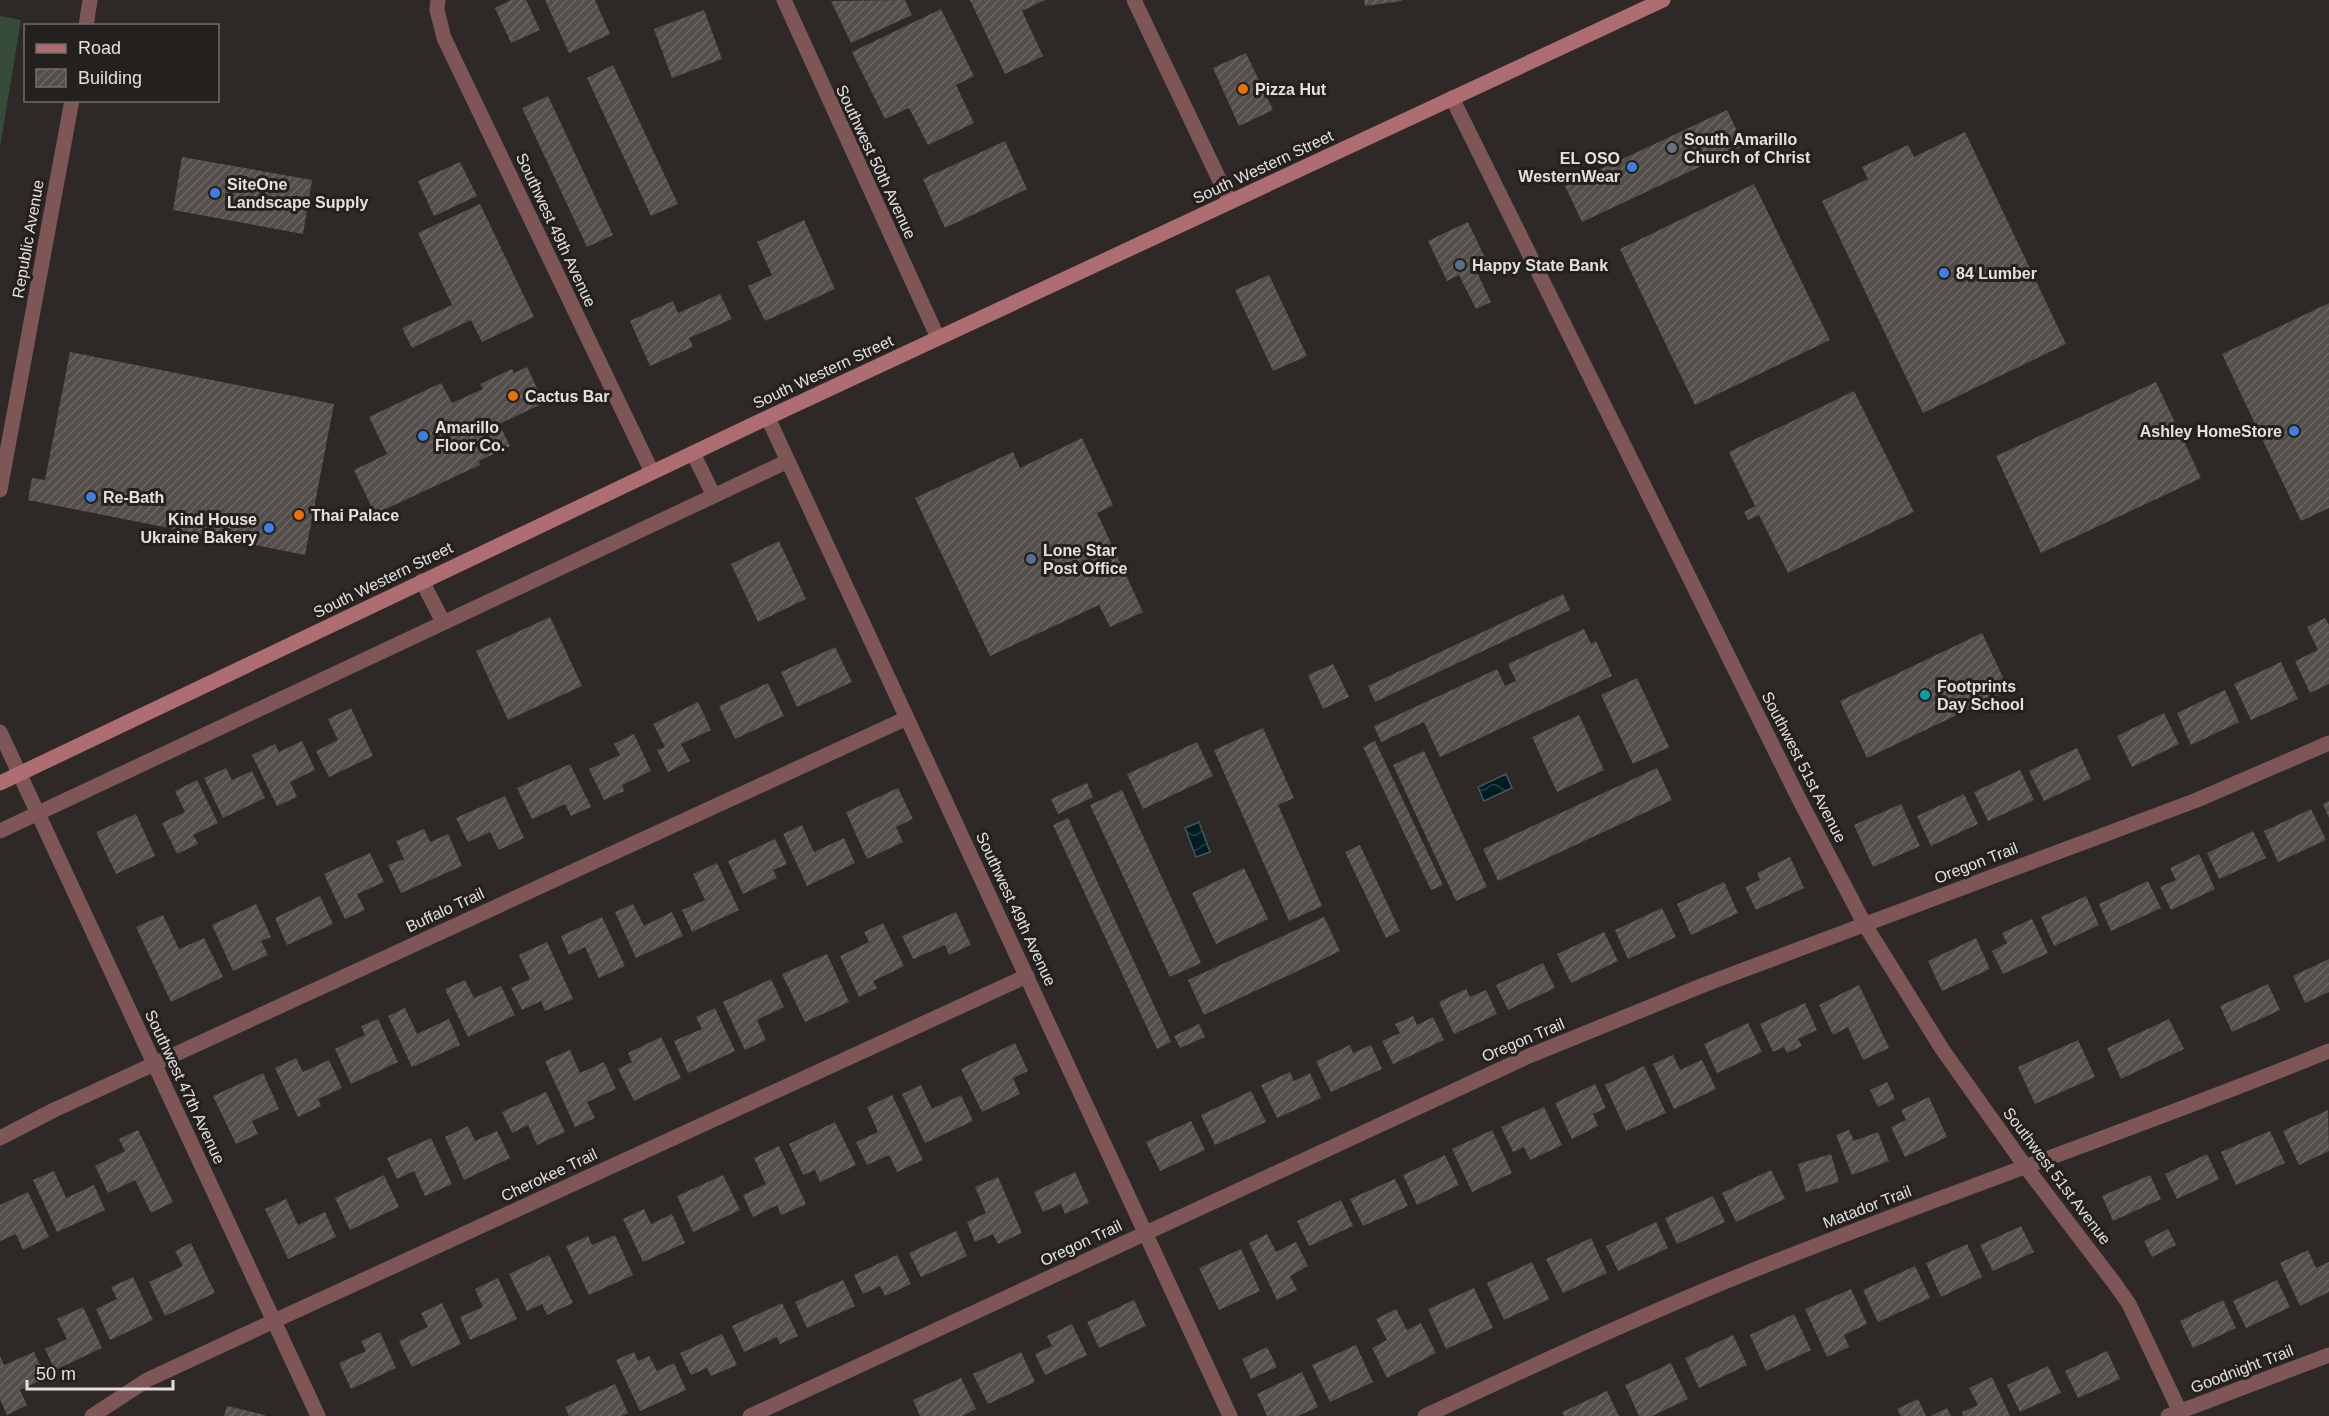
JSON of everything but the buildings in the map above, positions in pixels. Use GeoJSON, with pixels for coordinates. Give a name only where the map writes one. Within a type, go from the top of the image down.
{"type":"FeatureCollection","features":[{"type":"Feature","properties":{"kind":"main road","name":"South Western Street"},"geometry":{"type":"LineString","coordinates":[[0,783],[422,580],[1663,0]]}},
{"type":"Feature","properties":{"kind":"street"},"geometry":{"type":"LineString","coordinates":[[86,24],[90,0]]}},
{"type":"Feature","properties":{"kind":"street","name":"Southwest 49th Avenue"},"geometry":{"type":"LineString","coordinates":[[438,0],[437,10],[444,38],[652,472]]}},
{"type":"Feature","properties":{"kind":"street","name":"Southwest 50th Avenue"},"geometry":{"type":"LineString","coordinates":[[784,0],[938,338]]}},
{"type":"Feature","properties":{"kind":"street"},"geometry":{"type":"LineString","coordinates":[[1134,0],[1230,202]]}},
{"type":"Feature","properties":{"kind":"street","name":"Southwest 51st Avenue"},"geometry":{"type":"LineString","coordinates":[[1452,98],[1793,787],[1865,925],[1942,1048],[2025,1166],[2129,1304],[2176,1414]]}},
{"type":"Feature","properties":{"kind":"street","name":"Republic Avenue"},"geometry":{"type":"LineString","coordinates":[[0,490],[4,443],[72,102]]}},
{"type":"Feature","properties":{"kind":"street","name":"Southwest 49th Avenue"},"geometry":{"type":"LineString","coordinates":[[768,418],[1230,1416]]}},
{"type":"Feature","properties":{"kind":"street"},"geometry":{"type":"LineString","coordinates":[[693,453],[713,494]]}},
{"type":"Feature","properties":{"kind":"street"},"geometry":{"type":"LineString","coordinates":[[0,831],[788,460]]}},
{"type":"Feature","properties":{"kind":"street"},"geometry":{"type":"LineString","coordinates":[[422,580],[442,622]]}},
{"type":"Feature","properties":{"kind":"street","name":"Buffalo Trail"},"geometry":{"type":"LineString","coordinates":[[0,1138],[154,1064],[907,718]]}},
{"type":"Feature","properties":{"kind":"street"},"geometry":{"type":"LineString","coordinates":[[0,732],[19,774]]}},
{"type":"Feature","properties":{"kind":"street","name":"Oregon Trail"},"geometry":{"type":"LineString","coordinates":[[750,1416],[1529,1056],[1706,984],[2197,800],[2329,743]]}},
{"type":"Feature","properties":{"kind":"street","name":"Southwest 47th Avenue"},"geometry":{"type":"LineString","coordinates":[[19,774],[318,1416]]}},
{"type":"Feature","properties":{"kind":"street","name":"Cherokee Trail"},"geometry":{"type":"LineString","coordinates":[[92,1416],[147,1380],[1027,976]]}},
{"type":"Feature","properties":{"kind":"street","name":"Matador Trail"},"geometry":{"type":"LineString","coordinates":[[1425,1416],[1609,1331],[1728,1281],[2025,1166],[2233,1090],[2329,1051]]}},
{"type":"Feature","properties":{"kind":"street","name":"Goodnight Trail"},"geometry":{"type":"LineString","coordinates":[[2176,1414],[2329,1355]]}},
{"type":"Feature","properties":{"kind":"green space"},"geometry":{"type":"Polygon","coordinates":[[[0,16],[21,20],[0,147],[0,16]]]}},
{"type":"Feature","properties":{"kind":"water"},"geometry":{"type":"Polygon","coordinates":[[[1506,774],[1512,788],[1484,801],[1478,787],[1506,774]]]}},
{"type":"Feature","properties":{"kind":"water"},"geometry":{"type":"Polygon","coordinates":[[[1199,822],[1210,852],[1196,857],[1185,828],[1199,822]]]}},
{"type":"Feature","properties":{"kind":"place","name":"Pizza Hut"},"geometry":{"type":"Point","coordinates":[1243,89]}},
{"type":"Feature","properties":{"kind":"place","name":"South Amarillo Church of Christ"},"geometry":{"type":"Point","coordinates":[1672,148]}},
{"type":"Feature","properties":{"kind":"place","name":"EL OSO WesternWear"},"geometry":{"type":"Point","coordinates":[1632,167]}},
{"type":"Feature","properties":{"kind":"place","name":"SiteOne Landscape Supply"},"geometry":{"type":"Point","coordinates":[215,193]}},
{"type":"Feature","properties":{"kind":"place","name":"Happy State Bank"},"geometry":{"type":"Point","coordinates":[1460,265]}},
{"type":"Feature","properties":{"kind":"place","name":"84 Lumber"},"geometry":{"type":"Point","coordinates":[1944,273]}},
{"type":"Feature","properties":{"kind":"place","name":"Cactus Bar"},"geometry":{"type":"Point","coordinates":[513,396]}},
{"type":"Feature","properties":{"kind":"place","name":"Ashley HomeStore"},"geometry":{"type":"Point","coordinates":[2294,431]}},
{"type":"Feature","properties":{"kind":"place","name":"Amarillo Floor Co."},"geometry":{"type":"Point","coordinates":[423,436]}},
{"type":"Feature","properties":{"kind":"place","name":"Re-Bath"},"geometry":{"type":"Point","coordinates":[91,497]}},
{"type":"Feature","properties":{"kind":"place","name":"Thai Palace"},"geometry":{"type":"Point","coordinates":[299,515]}},
{"type":"Feature","properties":{"kind":"place","name":"Kind House Ukraine Bakery"},"geometry":{"type":"Point","coordinates":[269,528]}},
{"type":"Feature","properties":{"kind":"place","name":"Lone Star Post Office"},"geometry":{"type":"Point","coordinates":[1031,559]}},
{"type":"Feature","properties":{"kind":"place","name":"Footprints Day School"},"geometry":{"type":"Point","coordinates":[1925,695]}}]}
